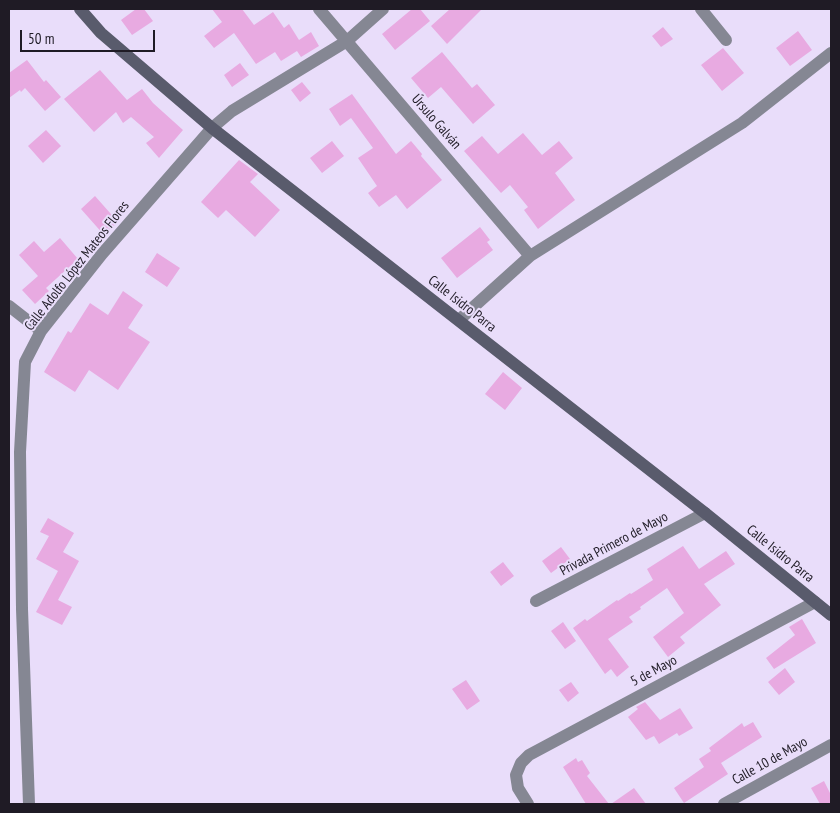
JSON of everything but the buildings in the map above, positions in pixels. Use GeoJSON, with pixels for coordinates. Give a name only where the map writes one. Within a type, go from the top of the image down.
{"type":"FeatureCollection","features":[{"type":"Feature","properties":{"kind":"street","name":"Calle Isidro Parra"},"geometry":{"type":"LineString","coordinates":[[80,9],[102,33],[212,128],[705,513],[831,615]]}},
{"type":"Feature","properties":{"kind":"street","name":"Úrsulo Galván"},"geometry":{"type":"LineString","coordinates":[[319,9],[530,256]]}},
{"type":"Feature","properties":{"kind":"street","name":"Calle Adolfo López Mateos Flores"},"geometry":{"type":"LineString","coordinates":[[27,803],[22,609],[14,449],[25,362],[41,332],[102,254],[212,128],[232,111],[347,41],[383,9]]}},
{"type":"Feature","properties":{"kind":"street"},"geometry":{"type":"LineString","coordinates":[[701,9],[726,40]]}},
{"type":"Feature","properties":{"kind":"street"},"geometry":{"type":"LineString","coordinates":[[459,320],[530,256],[742,122],[831,53]]}},
{"type":"Feature","properties":{"kind":"street"},"geometry":{"type":"LineString","coordinates":[[9,306],[41,332]]}},
{"type":"Feature","properties":{"kind":"street","name":"Privada Primero de Mayo"},"geometry":{"type":"LineString","coordinates":[[536,601],[705,513]]}},
{"type":"Feature","properties":{"kind":"street","name":"5 de Mayo"},"geometry":{"type":"LineString","coordinates":[[528,804],[518,788],[516,775],[521,763],[529,755],[815,602]]}},
{"type":"Feature","properties":{"kind":"street"},"geometry":{"type":"LineString","coordinates":[[9,603],[22,609]]}},
{"type":"Feature","properties":{"kind":"street","name":"Calle 10 de Mayo"},"geometry":{"type":"LineString","coordinates":[[724,804],[831,744]]}}]}
